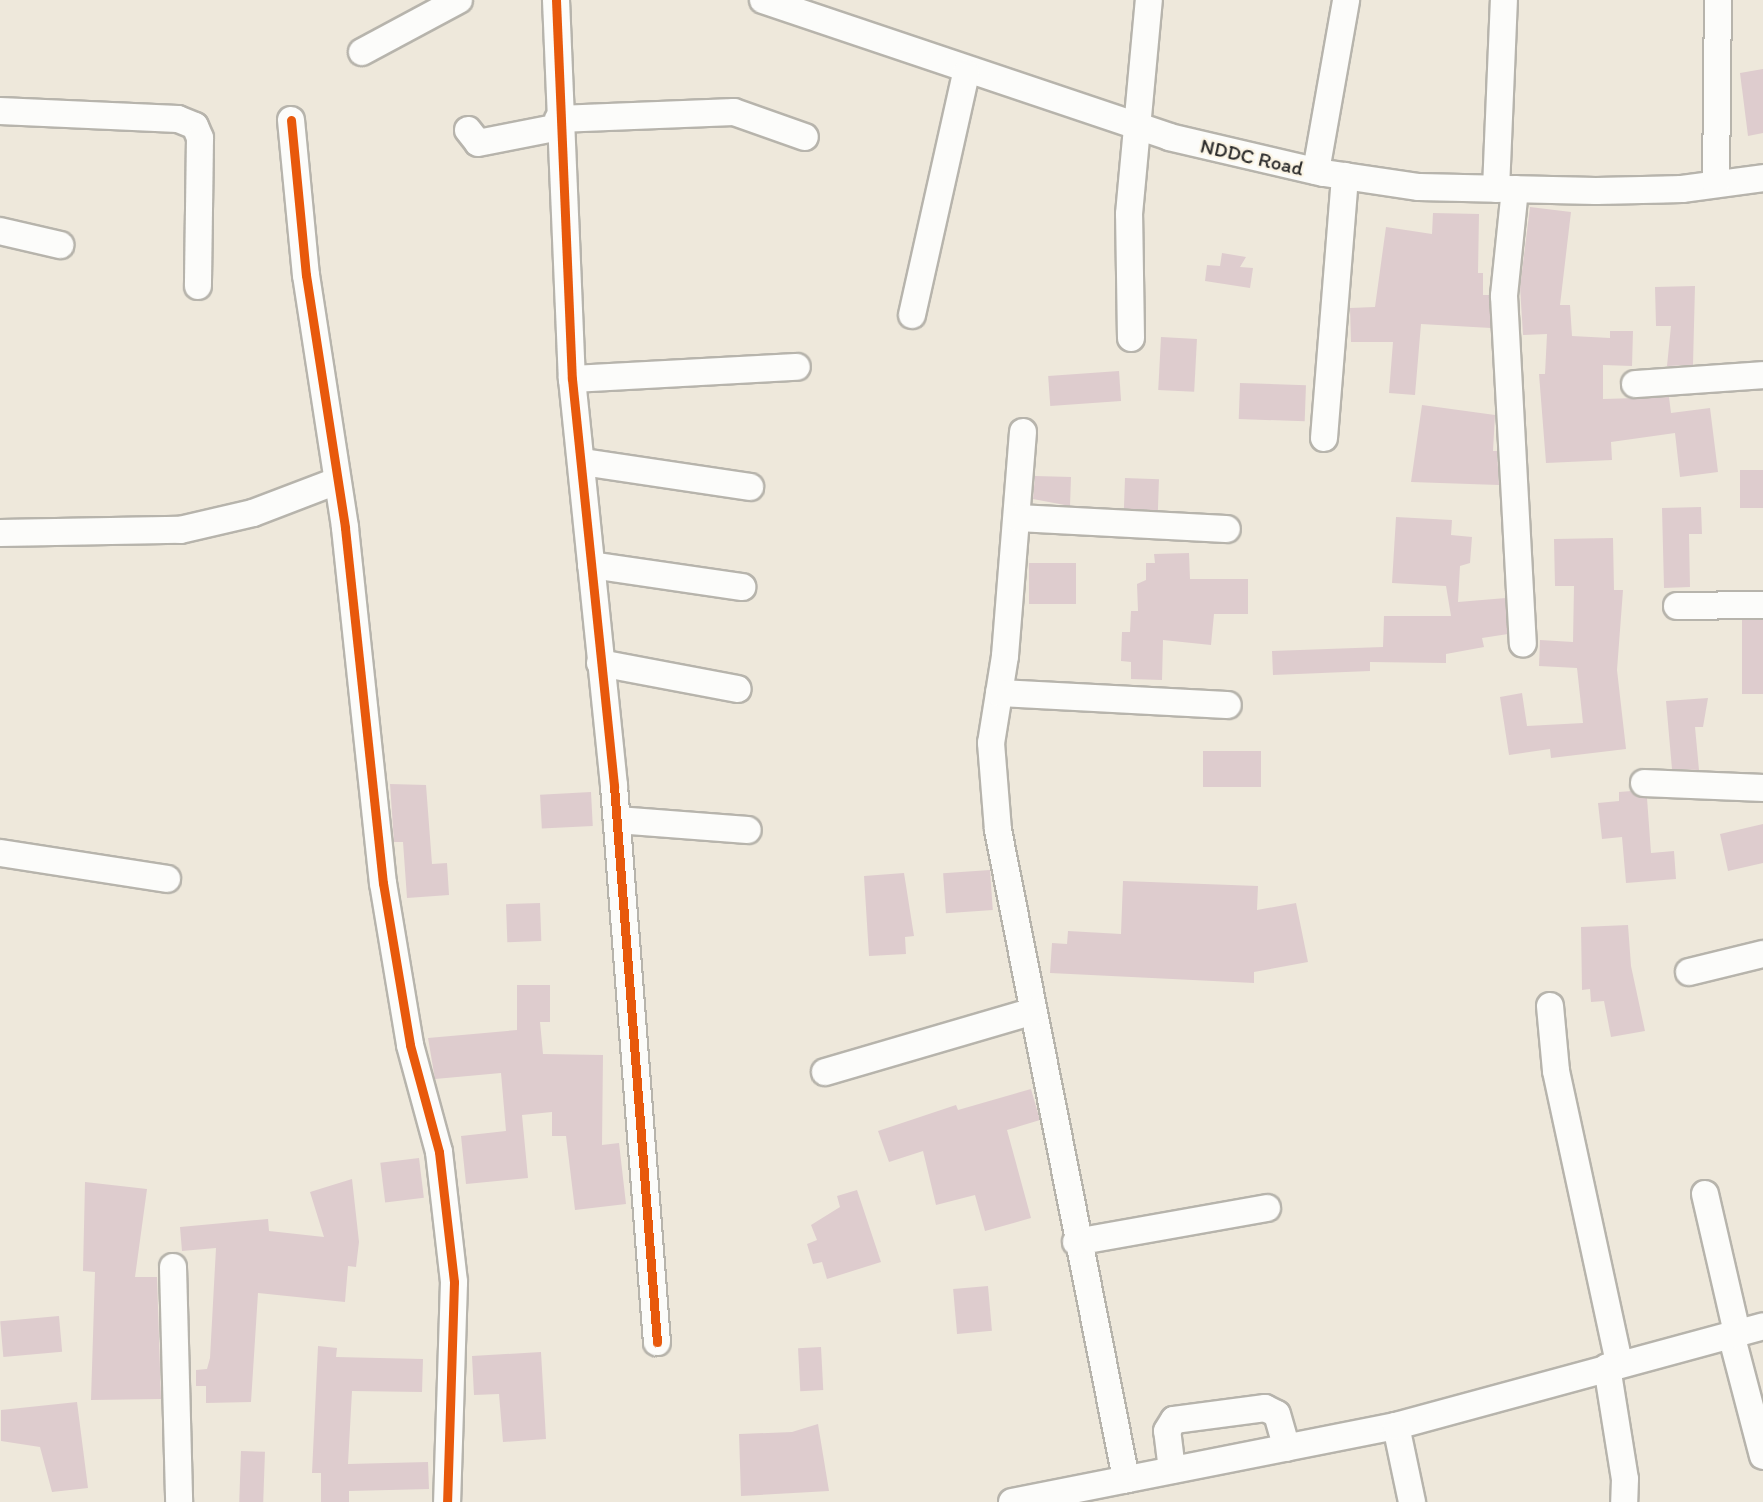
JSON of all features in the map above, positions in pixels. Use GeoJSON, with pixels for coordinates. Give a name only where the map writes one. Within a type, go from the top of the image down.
{"type":"FeatureCollection","features":[{"type":"Feature","properties":{"kind":"street"},"geometry":{"type":"LineString","coordinates":[[362,52],[459,0]]}},
{"type":"Feature","properties":{"kind":"street"},"geometry":{"type":"LineString","coordinates":[[556,0],[559,123],[572,379],[583,462],[600,663],[617,820],[657,1342]]}},
{"type":"Feature","properties":{"kind":"street","name":"NDDC Road"},"geometry":{"type":"LineString","coordinates":[[763,0],[812,8],[966,73],[1140,128],[1316,171],[1419,187],[1505,189],[1716,184],[1763,178]]}},
{"type":"Feature","properties":{"kind":"street"},"geometry":{"type":"LineString","coordinates":[[1131,338],[1129,214],[1140,128],[1149,0]]}},
{"type":"Feature","properties":{"kind":"street"},"geometry":{"type":"LineString","coordinates":[[1316,171],[1346,0]]}},
{"type":"Feature","properties":{"kind":"street"},"geometry":{"type":"LineString","coordinates":[[1504,0],[1504,296],[1523,643]]}},
{"type":"Feature","properties":{"kind":"street"},"geometry":{"type":"LineString","coordinates":[[1716,184],[1718,0]]}},
{"type":"Feature","properties":{"kind":"street"},"geometry":{"type":"LineString","coordinates":[[912,315],[966,73]]}},
{"type":"Feature","properties":{"kind":"street"},"geometry":{"type":"LineString","coordinates":[[0,111],[178,119],[195,126],[200,138],[198,286]]}},
{"type":"Feature","properties":{"kind":"street"},"geometry":{"type":"LineString","coordinates":[[468,130],[478,143],[559,123],[735,112],[805,137]]}},
{"type":"Feature","properties":{"kind":"street"},"geometry":{"type":"LineString","coordinates":[[291,120],[306,275],[337,481],[383,883],[410,1044],[439,1152],[454,1282],[447,1502]]}},
{"type":"Feature","properties":{"kind":"street"},"geometry":{"type":"LineString","coordinates":[[1324,438],[1345,176]]}},
{"type":"Feature","properties":{"kind":"street"},"geometry":{"type":"LineString","coordinates":[[0,231],[60,245]]}},
{"type":"Feature","properties":{"kind":"street"},"geometry":{"type":"LineString","coordinates":[[572,379],[797,367]]}},
{"type":"Feature","properties":{"kind":"street"},"geometry":{"type":"LineString","coordinates":[[1635,384],[1763,375]]}},
{"type":"Feature","properties":{"kind":"street"},"geometry":{"type":"LineString","coordinates":[[1023,432],[1017,518],[999,693],[991,743],[998,830],[1076,1242],[1126,1479]]}},
{"type":"Feature","properties":{"kind":"street"},"geometry":{"type":"LineString","coordinates":[[583,462],[750,487]]}},
{"type":"Feature","properties":{"kind":"street"},"geometry":{"type":"LineString","coordinates":[[0,533],[180,530],[253,513],[337,481]]}},
{"type":"Feature","properties":{"kind":"street"},"geometry":{"type":"LineString","coordinates":[[1017,518],[1227,529]]}},
{"type":"Feature","properties":{"kind":"street"},"geometry":{"type":"LineString","coordinates":[[591,565],[742,587]]}},
{"type":"Feature","properties":{"kind":"street"},"geometry":{"type":"LineString","coordinates":[[1677,606],[1763,605]]}},
{"type":"Feature","properties":{"kind":"street"},"geometry":{"type":"LineString","coordinates":[[600,663],[738,689]]}},
{"type":"Feature","properties":{"kind":"street"},"geometry":{"type":"LineString","coordinates":[[999,693],[1228,705]]}},
{"type":"Feature","properties":{"kind":"street"},"geometry":{"type":"LineString","coordinates":[[1644,783],[1763,788]]}},
{"type":"Feature","properties":{"kind":"street"},"geometry":{"type":"LineString","coordinates":[[617,820],[748,830]]}},
{"type":"Feature","properties":{"kind":"street"},"geometry":{"type":"LineString","coordinates":[[0,854],[167,879]]}},
{"type":"Feature","properties":{"kind":"street"},"geometry":{"type":"LineString","coordinates":[[1689,972],[1763,954]]}},
{"type":"Feature","properties":{"kind":"street"},"geometry":{"type":"LineString","coordinates":[[1550,1006],[1556,1071],[1613,1365],[1625,1479],[1624,1502]]}},
{"type":"Feature","properties":{"kind":"street"},"geometry":{"type":"LineString","coordinates":[[825,1072],[1033,1011]]}},
{"type":"Feature","properties":{"kind":"street"},"geometry":{"type":"LineString","coordinates":[[1705,1194],[1763,1456]]}},
{"type":"Feature","properties":{"kind":"street"},"geometry":{"type":"LineString","coordinates":[[1076,1242],[1267,1208]]}},
{"type":"Feature","properties":{"kind":"street"},"geometry":{"type":"LineString","coordinates":[[173,1267],[179,1502]]}},
{"type":"Feature","properties":{"kind":"street"},"geometry":{"type":"LineString","coordinates":[[1037,1500],[1126,1479],[1396,1426],[1613,1365],[1763,1326]]}},
{"type":"Feature","properties":{"kind":"street"},"geometry":{"type":"LineString","coordinates":[[1172,1470],[1167,1431],[1174,1420],[1265,1408],[1277,1414],[1287,1448]]}},
{"type":"Feature","properties":{"kind":"street"},"geometry":{"type":"LineString","coordinates":[[1396,1426],[1412,1502]]}},
{"type":"Feature","properties":{"kind":"building"},"geometry":{"type":"Polygon","coordinates":[[[1763,69],[1763,133],[1748,136],[1740,73],[1763,69]]]}},
{"type":"Feature","properties":{"kind":"building"},"geometry":{"type":"Polygon","coordinates":[[[1530,207],[1571,212],[1560,305],[1570,305],[1572,336],[1610,338],[1610,331],[1633,331],[1632,366],[1603,365],[1603,399],[1669,397],[1671,413],[1710,408],[1718,472],[1680,477],[1675,433],[1611,442],[1612,460],[1546,463],[1539,374],[1545,374],[1547,334],[1523,335],[1520,287],[1530,207]]]}},
{"type":"Feature","properties":{"kind":"building"},"geometry":{"type":"Polygon","coordinates":[[[1433,213],[1479,214],[1478,273],[1483,273],[1483,295],[1489,295],[1491,328],[1421,324],[1415,395],[1389,393],[1393,342],[1351,342],[1350,308],[1375,307],[1386,227],[1432,234],[1433,213]]]}},
{"type":"Feature","properties":{"kind":"building"},"geometry":{"type":"Polygon","coordinates":[[[1222,253],[1246,257],[1240,267],[1253,268],[1250,288],[1205,281],[1207,265],[1220,266],[1222,253]]]}},
{"type":"Feature","properties":{"kind":"building"},"geometry":{"type":"Polygon","coordinates":[[[1695,286],[1693,365],[1667,366],[1671,326],[1656,326],[1655,287],[1695,286]]]}},
{"type":"Feature","properties":{"kind":"building"},"geometry":{"type":"Polygon","coordinates":[[[1161,337],[1197,339],[1194,392],[1158,390],[1161,337]]]}},
{"type":"Feature","properties":{"kind":"building"},"geometry":{"type":"Polygon","coordinates":[[[1119,371],[1121,401],[1050,406],[1048,376],[1119,371]]]}},
{"type":"Feature","properties":{"kind":"building"},"geometry":{"type":"Polygon","coordinates":[[[1240,383],[1306,385],[1305,421],[1239,419],[1240,383]]]}},
{"type":"Feature","properties":{"kind":"building"},"geometry":{"type":"Polygon","coordinates":[[[1422,405],[1495,415],[1493,451],[1497,451],[1499,485],[1411,482],[1422,405]]]}},
{"type":"Feature","properties":{"kind":"building"},"geometry":{"type":"Polygon","coordinates":[[[1740,470],[1763,470],[1763,508],[1740,508],[1740,470]]]}},
{"type":"Feature","properties":{"kind":"building"},"geometry":{"type":"Polygon","coordinates":[[[1035,476],[1071,477],[1070,506],[1033,499],[1035,476]]]}},
{"type":"Feature","properties":{"kind":"building"},"geometry":{"type":"Polygon","coordinates":[[[1125,478],[1159,479],[1158,510],[1124,509],[1125,478]]]}},
{"type":"Feature","properties":{"kind":"building"},"geometry":{"type":"Polygon","coordinates":[[[1701,507],[1702,534],[1689,534],[1690,587],[1664,588],[1662,508],[1701,507]]]}},
{"type":"Feature","properties":{"kind":"building"},"geometry":{"type":"Polygon","coordinates":[[[1396,517],[1452,520],[1451,535],[1472,537],[1470,563],[1460,566],[1458,602],[1506,598],[1508,634],[1482,638],[1484,647],[1446,654],[1446,663],[1370,662],[1370,671],[1273,675],[1272,651],[1383,647],[1384,616],[1451,616],[1446,586],[1392,583],[1396,517]]]}},
{"type":"Feature","properties":{"kind":"building"},"geometry":{"type":"Polygon","coordinates":[[[1613,538],[1614,590],[1623,590],[1617,670],[1626,749],[1551,758],[1550,749],[1509,755],[1500,697],[1522,693],[1527,726],[1583,723],[1577,668],[1539,666],[1540,640],[1573,642],[1574,586],[1555,586],[1554,539],[1613,538]]]}},
{"type":"Feature","properties":{"kind":"building"},"geometry":{"type":"Polygon","coordinates":[[[1189,553],[1190,579],[1248,579],[1248,614],[1214,614],[1211,645],[1163,640],[1162,680],[1131,679],[1131,662],[1121,661],[1122,632],[1130,632],[1131,611],[1138,611],[1137,584],[1146,580],[1146,563],[1155,563],[1154,554],[1189,553]]]}},
{"type":"Feature","properties":{"kind":"building"},"geometry":{"type":"Polygon","coordinates":[[[1029,563],[1076,563],[1076,604],[1029,604],[1029,563]]]}},
{"type":"Feature","properties":{"kind":"building"},"geometry":{"type":"Polygon","coordinates":[[[1742,620],[1763,620],[1763,694],[1742,694],[1742,620]]]}},
{"type":"Feature","properties":{"kind":"building"},"geometry":{"type":"Polygon","coordinates":[[[1708,698],[1703,727],[1695,727],[1699,770],[1672,769],[1666,701],[1708,698]]]}},
{"type":"Feature","properties":{"kind":"building"},"geometry":{"type":"Polygon","coordinates":[[[1203,751],[1261,751],[1261,787],[1203,787],[1203,751]]]}},
{"type":"Feature","properties":{"kind":"building"},"geometry":{"type":"Polygon","coordinates":[[[390,784],[426,785],[432,864],[447,863],[449,895],[407,898],[403,842],[394,842],[390,784]]]}},
{"type":"Feature","properties":{"kind":"building"},"geometry":{"type":"Polygon","coordinates":[[[1632,791],[1647,798],[1651,853],[1674,851],[1676,879],[1626,883],[1622,837],[1602,839],[1598,803],[1619,801],[1619,792],[1632,791]]]}},
{"type":"Feature","properties":{"kind":"building"},"geometry":{"type":"Polygon","coordinates":[[[591,792],[593,826],[542,829],[540,795],[591,792]]]}},
{"type":"Feature","properties":{"kind":"building"},"geometry":{"type":"Polygon","coordinates":[[[1763,824],[1763,863],[1728,871],[1720,834],[1763,824]]]}},
{"type":"Feature","properties":{"kind":"building"},"geometry":{"type":"Polygon","coordinates":[[[990,870],[993,910],[946,913],[943,873],[990,870]]]}},
{"type":"Feature","properties":{"kind":"building"},"geometry":{"type":"Polygon","coordinates":[[[904,873],[914,936],[905,937],[906,954],[869,956],[864,876],[904,873]]]}},
{"type":"Feature","properties":{"kind":"building"},"geometry":{"type":"Polygon","coordinates":[[[1123,881],[1258,886],[1257,910],[1296,903],[1308,962],[1254,972],[1254,983],[1050,973],[1052,943],[1067,944],[1068,931],[1121,934],[1123,881]]]}},
{"type":"Feature","properties":{"kind":"building"},"geometry":{"type":"Polygon","coordinates":[[[540,903],[541,941],[507,942],[506,904],[540,903]]]}},
{"type":"Feature","properties":{"kind":"building"},"geometry":{"type":"Polygon","coordinates":[[[1628,925],[1631,966],[1645,1031],[1611,1037],[1604,1001],[1591,1002],[1590,989],[1582,990],[1581,927],[1628,925]]]}},
{"type":"Feature","properties":{"kind":"building"},"geometry":{"type":"Polygon","coordinates":[[[517,985],[550,985],[550,1022],[540,1022],[543,1054],[603,1055],[602,1145],[619,1143],[626,1204],[575,1210],[566,1136],[552,1136],[552,1112],[522,1115],[528,1178],[466,1184],[461,1136],[506,1131],[501,1073],[435,1079],[428,1038],[517,1030],[517,985]]]}},
{"type":"Feature","properties":{"kind":"building"},"geometry":{"type":"Polygon","coordinates":[[[1031,1089],[1040,1120],[1007,1130],[1031,1218],[985,1231],[975,1195],[936,1205],[923,1151],[889,1162],[878,1131],[956,1105],[958,1110],[1031,1089]]]}},
{"type":"Feature","properties":{"kind":"building"},"geometry":{"type":"Polygon","coordinates":[[[419,1158],[424,1198],[385,1202],[380,1163],[419,1158]]]}},
{"type":"Feature","properties":{"kind":"building"},"geometry":{"type":"Polygon","coordinates":[[[352,1179],[359,1242],[356,1267],[348,1266],[345,1302],[258,1293],[251,1402],[206,1403],[206,1386],[196,1386],[196,1370],[207,1369],[210,1358],[216,1248],[182,1251],[180,1227],[268,1219],[269,1231],[324,1237],[310,1192],[352,1179]]]}},
{"type":"Feature","properties":{"kind":"building"},"geometry":{"type":"Polygon","coordinates":[[[85,1182],[147,1189],[135,1277],[157,1277],[161,1399],[91,1400],[95,1272],[83,1271],[85,1182]]]}},
{"type":"Feature","properties":{"kind":"building"},"geometry":{"type":"Polygon","coordinates":[[[857,1190],[881,1262],[827,1279],[822,1262],[813,1264],[807,1244],[817,1240],[811,1225],[840,1207],[837,1196],[857,1190]]]}},
{"type":"Feature","properties":{"kind":"building"},"geometry":{"type":"Polygon","coordinates":[[[988,1286],[992,1331],[957,1334],[953,1289],[988,1286]]]}},
{"type":"Feature","properties":{"kind":"building"},"geometry":{"type":"Polygon","coordinates":[[[59,1316],[62,1352],[3,1357],[0,1321],[59,1316]]]}},
{"type":"Feature","properties":{"kind":"building"},"geometry":{"type":"Polygon","coordinates":[[[318,1346],[337,1348],[336,1357],[423,1359],[422,1392],[352,1391],[348,1464],[428,1462],[429,1489],[349,1491],[349,1502],[321,1502],[321,1473],[312,1473],[318,1346]]]}},
{"type":"Feature","properties":{"kind":"building"},"geometry":{"type":"Polygon","coordinates":[[[821,1347],[823,1390],[800,1391],[798,1348],[821,1347]]]}},
{"type":"Feature","properties":{"kind":"building"},"geometry":{"type":"Polygon","coordinates":[[[541,1352],[546,1439],[503,1442],[499,1394],[474,1395],[472,1356],[541,1352]]]}},
{"type":"Feature","properties":{"kind":"building"},"geometry":{"type":"Polygon","coordinates":[[[77,1402],[88,1488],[52,1492],[40,1447],[1,1441],[1,1410],[77,1402]]]}},
{"type":"Feature","properties":{"kind":"building"},"geometry":{"type":"Polygon","coordinates":[[[818,1424],[829,1491],[741,1496],[739,1434],[792,1432],[818,1424]]]}},
{"type":"Feature","properties":{"kind":"building"},"geometry":{"type":"Polygon","coordinates":[[[241,1451],[265,1452],[263,1502],[239,1502],[241,1451]]]}},
{"type":"Feature","properties":{"kind":"cycle path"},"geometry":{"type":"LineString","coordinates":[[556,0],[572,379],[614,786],[657,1342]]}},
{"type":"Feature","properties":{"kind":"cycle path"},"geometry":{"type":"LineString","coordinates":[[291,120],[306,275],[345,528],[383,883],[410,1045],[439,1152],[454,1282],[447,1502]]}}]}
